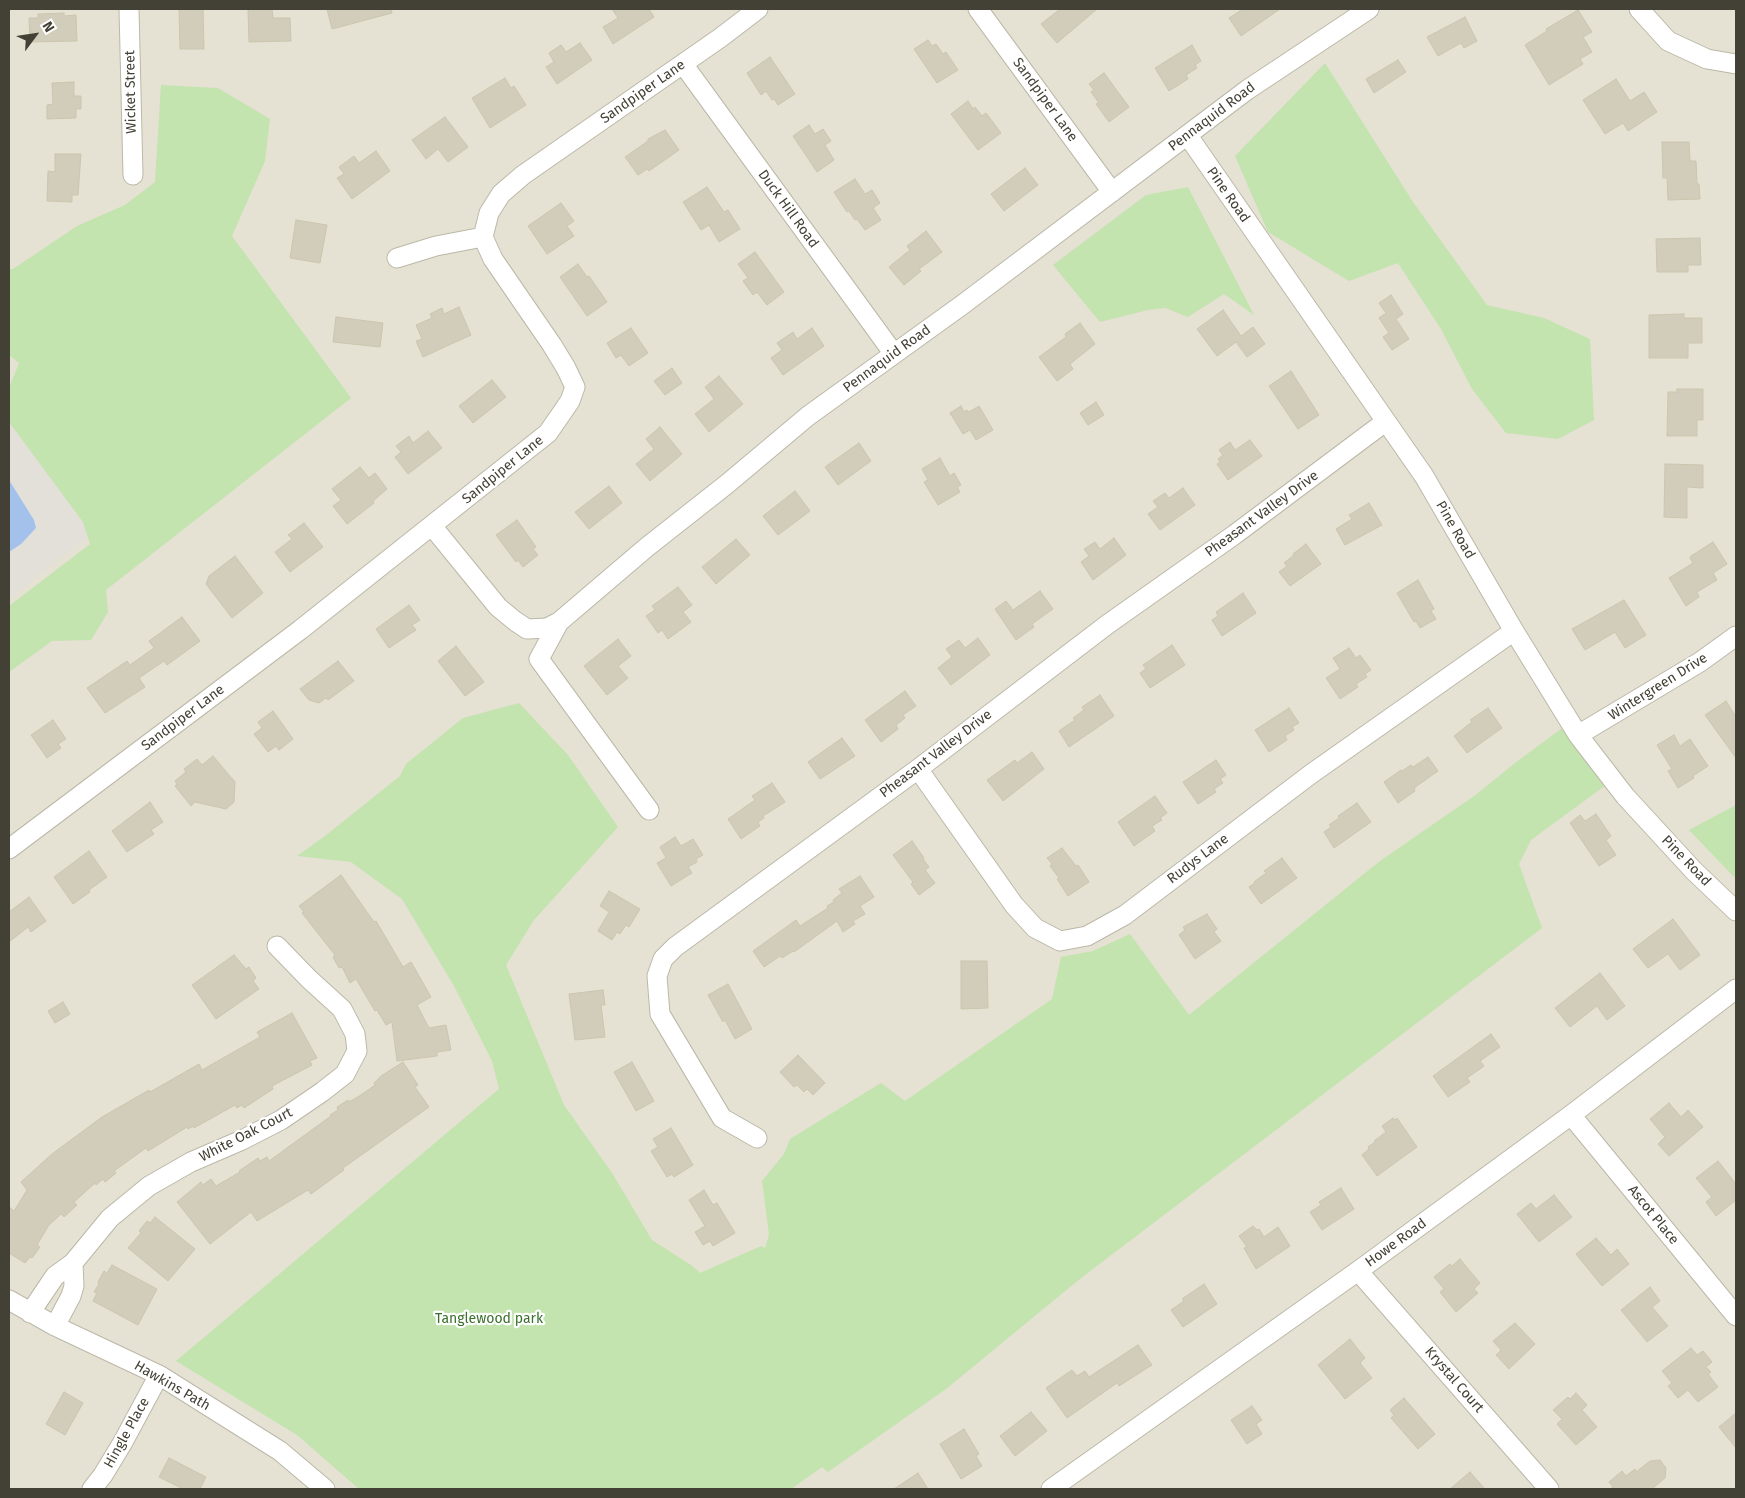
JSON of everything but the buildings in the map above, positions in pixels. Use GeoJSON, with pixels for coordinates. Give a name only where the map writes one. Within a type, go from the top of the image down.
{"type":"FeatureCollection","features":[{"type":"Feature","properties":{"kind":"street","name":"Wicket Street"},"geometry":{"type":"LineString","coordinates":[[129,9],[133,175]]}},
{"type":"Feature","properties":{"kind":"street","name":"Sandpiper Lane"},"geometry":{"type":"LineString","coordinates":[[9,849],[300,630],[548,433],[570,401],[575,387],[552,345],[493,259],[483,237],[489,213],[501,194],[523,175],[683,64],[758,9]]}},
{"type":"Feature","properties":{"kind":"street","name":"Sandpiper Lane"},"geometry":{"type":"LineString","coordinates":[[980,9],[1112,192]]}},
{"type":"Feature","properties":{"kind":"street","name":"Pennaquid Road"},"geometry":{"type":"LineString","coordinates":[[432,526],[498,607],[515,621],[527,629],[547,628],[559,622],[808,416],[962,305],[1247,90],[1369,9]]}},
{"type":"Feature","properties":{"kind":"street"},"geometry":{"type":"LineString","coordinates":[[1639,9],[1668,41],[1707,59],[1736,64]]}},
{"type":"Feature","properties":{"kind":"street","name":"Duck Hill Road"},"geometry":{"type":"LineString","coordinates":[[683,64],[894,354]]}},
{"type":"Feature","properties":{"kind":"street","name":"Pine Road"},"geometry":{"type":"LineString","coordinates":[[1188,136],[1424,476],[1514,631],[1578,735],[1625,796],[1694,871],[1736,911]]}},
{"type":"Feature","properties":{"kind":"street"},"geometry":{"type":"LineString","coordinates":[[397,258],[436,246],[483,237]]}},
{"type":"Feature","properties":{"kind":"street","name":"Pheasant Valley Drive"},"geometry":{"type":"LineString","coordinates":[[757,1138],[722,1118],[660,1014],[657,976],[663,959],[675,947],[918,769],[1108,624],[1234,535],[1385,422]]}},
{"type":"Feature","properties":{"kind":"street"},"geometry":{"type":"LineString","coordinates":[[559,622],[538,659],[649,810]]}},
{"type":"Feature","properties":{"kind":"street","name":"Rudys Lane"},"geometry":{"type":"LineString","coordinates":[[918,769],[1014,905],[1035,928],[1060,941],[1087,936],[1124,916],[1311,774],[1514,631]]}},
{"type":"Feature","properties":{"kind":"street","name":"Wintergreen Drive"},"geometry":{"type":"LineString","coordinates":[[1578,735],[1700,662],[1736,636]]}},
{"type":"Feature","properties":{"kind":"street","name":"White Oak Court"},"geometry":{"type":"LineString","coordinates":[[30,1313],[55,1276],[73,1263],[110,1218],[149,1186],[191,1162],[242,1140],[281,1120],[322,1092],[344,1074],[357,1051],[355,1034],[351,1026],[342,1009],[277,946]]}},
{"type":"Feature","properties":{"kind":"street","name":"Howe Road"},"geometry":{"type":"LineString","coordinates":[[1062,1487],[1571,1114],[1736,989]]}},
{"type":"Feature","properties":{"kind":"street","name":"Ascot Place"},"geometry":{"type":"LineString","coordinates":[[1571,1114],[1736,1316]]}},
{"type":"Feature","properties":{"kind":"street"},"geometry":{"type":"LineString","coordinates":[[55,1326],[71,1296],[74,1286],[73,1263]]}},
{"type":"Feature","properties":{"kind":"street","name":"Krystal Court"},"geometry":{"type":"LineString","coordinates":[[1358,1271],[1549,1489]]}},
{"type":"Feature","properties":{"kind":"street","name":"Hawkins Path"},"geometry":{"type":"LineString","coordinates":[[9,1300],[55,1326],[159,1375],[280,1451],[325,1489]]}},
{"type":"Feature","properties":{"kind":"street","name":"Hingle Place"},"geometry":{"type":"LineString","coordinates":[[92,1489],[123,1442],[159,1375]]}},
{"type":"Feature","properties":{"kind":"shaded area"},"geometry":{"type":"Polygon","coordinates":[[[9,9],[1736,9],[1736,1489],[9,1489],[9,9]]]}},
{"type":"Feature","properties":{"kind":"shaded area"},"geometry":{"type":"Polygon","coordinates":[[[9,410],[100,528],[9,598],[9,410]]]}},
{"type":"Feature","properties":{"kind":"green space"},"geometry":{"type":"Polygon","coordinates":[[[1325,63],[1413,202],[1487,305],[1544,318],[1590,339],[1594,420],[1558,439],[1506,433],[1472,389],[1441,329],[1398,263],[1349,281],[1268,232],[1235,156],[1325,63]]]}},
{"type":"Feature","properties":{"kind":"green space"},"geometry":{"type":"Polygon","coordinates":[[[161,85],[218,88],[270,119],[265,161],[232,236],[351,398],[106,590],[108,612],[91,640],[52,641],[9,672],[9,606],[90,544],[83,522],[9,422],[9,388],[19,363],[9,355],[9,269],[13,269],[77,226],[125,205],[155,182],[161,85]]]}},
{"type":"Feature","properties":{"kind":"green space"},"geometry":{"type":"Polygon","coordinates":[[[1188,187],[1254,315],[1224,294],[1188,317],[1165,308],[1148,310],[1100,322],[1053,265],[1146,195],[1188,187]]]}},
{"type":"Feature","properties":{"kind":"green space","name":"Tanglewood park"},"geometry":{"type":"Polygon","coordinates":[[[519,703],[568,755],[618,827],[534,920],[506,965],[564,1105],[612,1173],[652,1240],[700,1273],[761,1246],[765,1248],[769,1235],[762,1181],[784,1154],[790,1139],[881,1083],[905,1101],[1052,999],[1061,957],[1093,951],[1130,934],[1189,1015],[1380,861],[1477,794],[1565,726],[1606,785],[1531,840],[1519,864],[1542,928],[1081,1278],[946,1389],[828,1472],[822,1467],[791,1489],[359,1489],[297,1435],[176,1361],[499,1089],[492,1061],[454,986],[402,899],[351,862],[297,856],[400,776],[406,764],[463,718],[519,703]]]}},
{"type":"Feature","properties":{"kind":"green space"},"geometry":{"type":"Polygon","coordinates":[[[1736,805],[1736,879],[1689,830],[1736,805]]]}},
{"type":"Feature","properties":{"kind":"water"},"geometry":{"type":"Polygon","coordinates":[[[9,480],[34,520],[36,528],[21,544],[9,552],[9,480]]]}}]}
